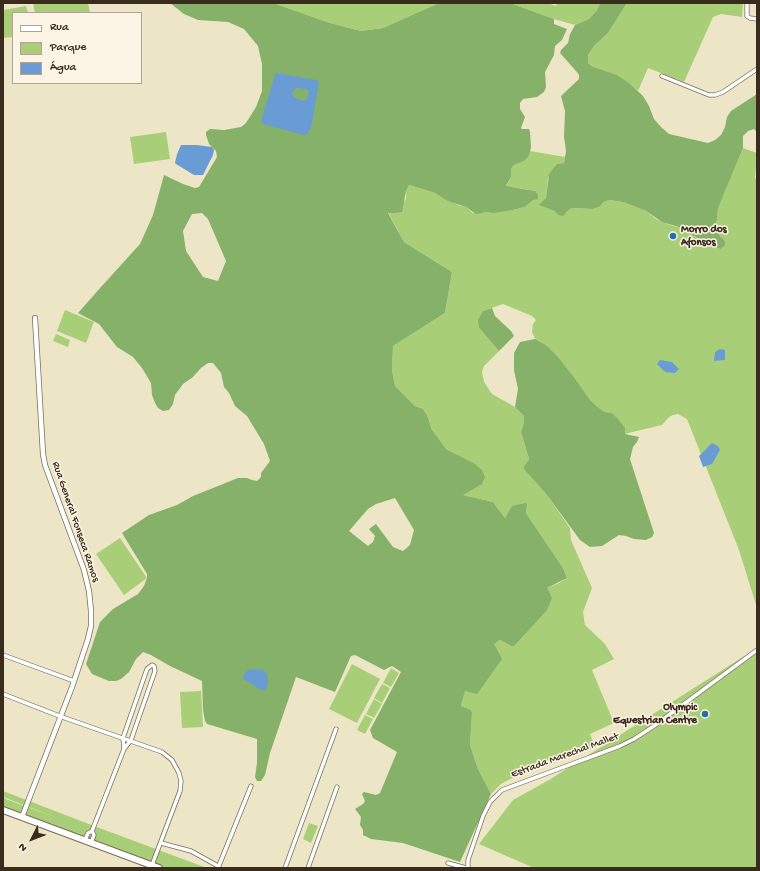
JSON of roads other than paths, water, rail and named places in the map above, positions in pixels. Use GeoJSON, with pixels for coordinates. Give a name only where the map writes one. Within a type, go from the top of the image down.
{"type":"FeatureCollection","features":[{"type":"Feature","properties":{"kind":"main road"},"geometry":{"type":"LineString","coordinates":[[3,810],[159,868]]}},
{"type":"Feature","properties":{"kind":"street"},"geometry":{"type":"LineString","coordinates":[[747,3],[747,16],[757,19]]}},
{"type":"Feature","properties":{"kind":"street"},"geometry":{"type":"LineString","coordinates":[[662,76],[709,95],[715,95],[723,92],[757,69]]}},
{"type":"Feature","properties":{"kind":"street","name":"Rua General Fonseca Ramos"},"geometry":{"type":"LineString","coordinates":[[22,817],[62,717],[91,626],[91,604],[84,570],[49,479],[44,459],[35,318]]}},
{"type":"Feature","properties":{"kind":"street","name":"Estrada Marechal Mallet"},"geometry":{"type":"LineString","coordinates":[[464,868],[483,816],[490,802],[502,790],[620,746],[634,739],[757,650]]}},
{"type":"Feature","properties":{"kind":"street"},"geometry":{"type":"LineString","coordinates":[[3,657],[74,681]]}},
{"type":"Feature","properties":{"kind":"street"},"geometry":{"type":"LineString","coordinates":[[88,841],[88,833],[92,831],[143,705],[155,671],[154,666],[152,665],[147,669],[123,738],[124,749]]}},
{"type":"Feature","properties":{"kind":"street"},"geometry":{"type":"LineString","coordinates":[[3,694],[62,717],[162,752],[172,760],[181,781],[180,792],[162,843],[152,866]]}},
{"type":"Feature","properties":{"kind":"street"},"geometry":{"type":"LineString","coordinates":[[136,702],[143,705]]}},
{"type":"Feature","properties":{"kind":"street"},"geometry":{"type":"LineString","coordinates":[[285,868],[336,729]]}},
{"type":"Feature","properties":{"kind":"street"},"geometry":{"type":"LineString","coordinates":[[162,843],[191,851],[218,867],[251,786]]}},
{"type":"Feature","properties":{"kind":"street"},"geometry":{"type":"LineString","coordinates":[[308,868],[337,787]]}},
{"type":"Feature","properties":{"kind":"street"},"geometry":{"type":"LineString","coordinates":[[88,841],[94,836],[92,831]]}},
{"type":"Feature","properties":{"kind":"street"},"geometry":{"type":"LineString","coordinates":[[448,863],[464,868]]}},
{"type":"Feature","properties":{"kind":"water"},"geometry":{"type":"Polygon","coordinates":[[[277,73],[316,80],[319,82],[311,128],[307,134],[304,135],[263,124],[261,121],[275,75],[277,73]],[[296,88],[292,93],[294,97],[303,101],[306,100],[309,93],[308,90],[296,88]]]}},
{"type":"Feature","properties":{"kind":"water"},"geometry":{"type":"Polygon","coordinates":[[[181,145],[212,147],[214,150],[213,155],[203,175],[194,175],[175,163],[181,145]]]}},
{"type":"Feature","properties":{"kind":"water"},"geometry":{"type":"Polygon","coordinates":[[[720,349],[725,350],[725,360],[714,361],[715,352],[720,349]]]}},
{"type":"Feature","properties":{"kind":"water"},"geometry":{"type":"Polygon","coordinates":[[[660,360],[672,362],[679,369],[675,373],[665,372],[657,364],[660,360]]]}},
{"type":"Feature","properties":{"kind":"water"},"geometry":{"type":"Polygon","coordinates":[[[712,443],[718,446],[720,450],[712,464],[703,467],[699,456],[712,443]]]}},
{"type":"Feature","properties":{"kind":"water"},"geometry":{"type":"Polygon","coordinates":[[[250,669],[263,670],[268,676],[268,686],[263,691],[242,678],[250,669]]]}},
{"type":"Feature","properties":{"kind":"place","name":"Morro dos Afonsos"},"geometry":{"type":"Point","coordinates":[673,236]}},
{"type":"Feature","properties":{"kind":"place","name":"Olympic Equestrian Centre"},"geometry":{"type":"Point","coordinates":[705,714]}}]}
